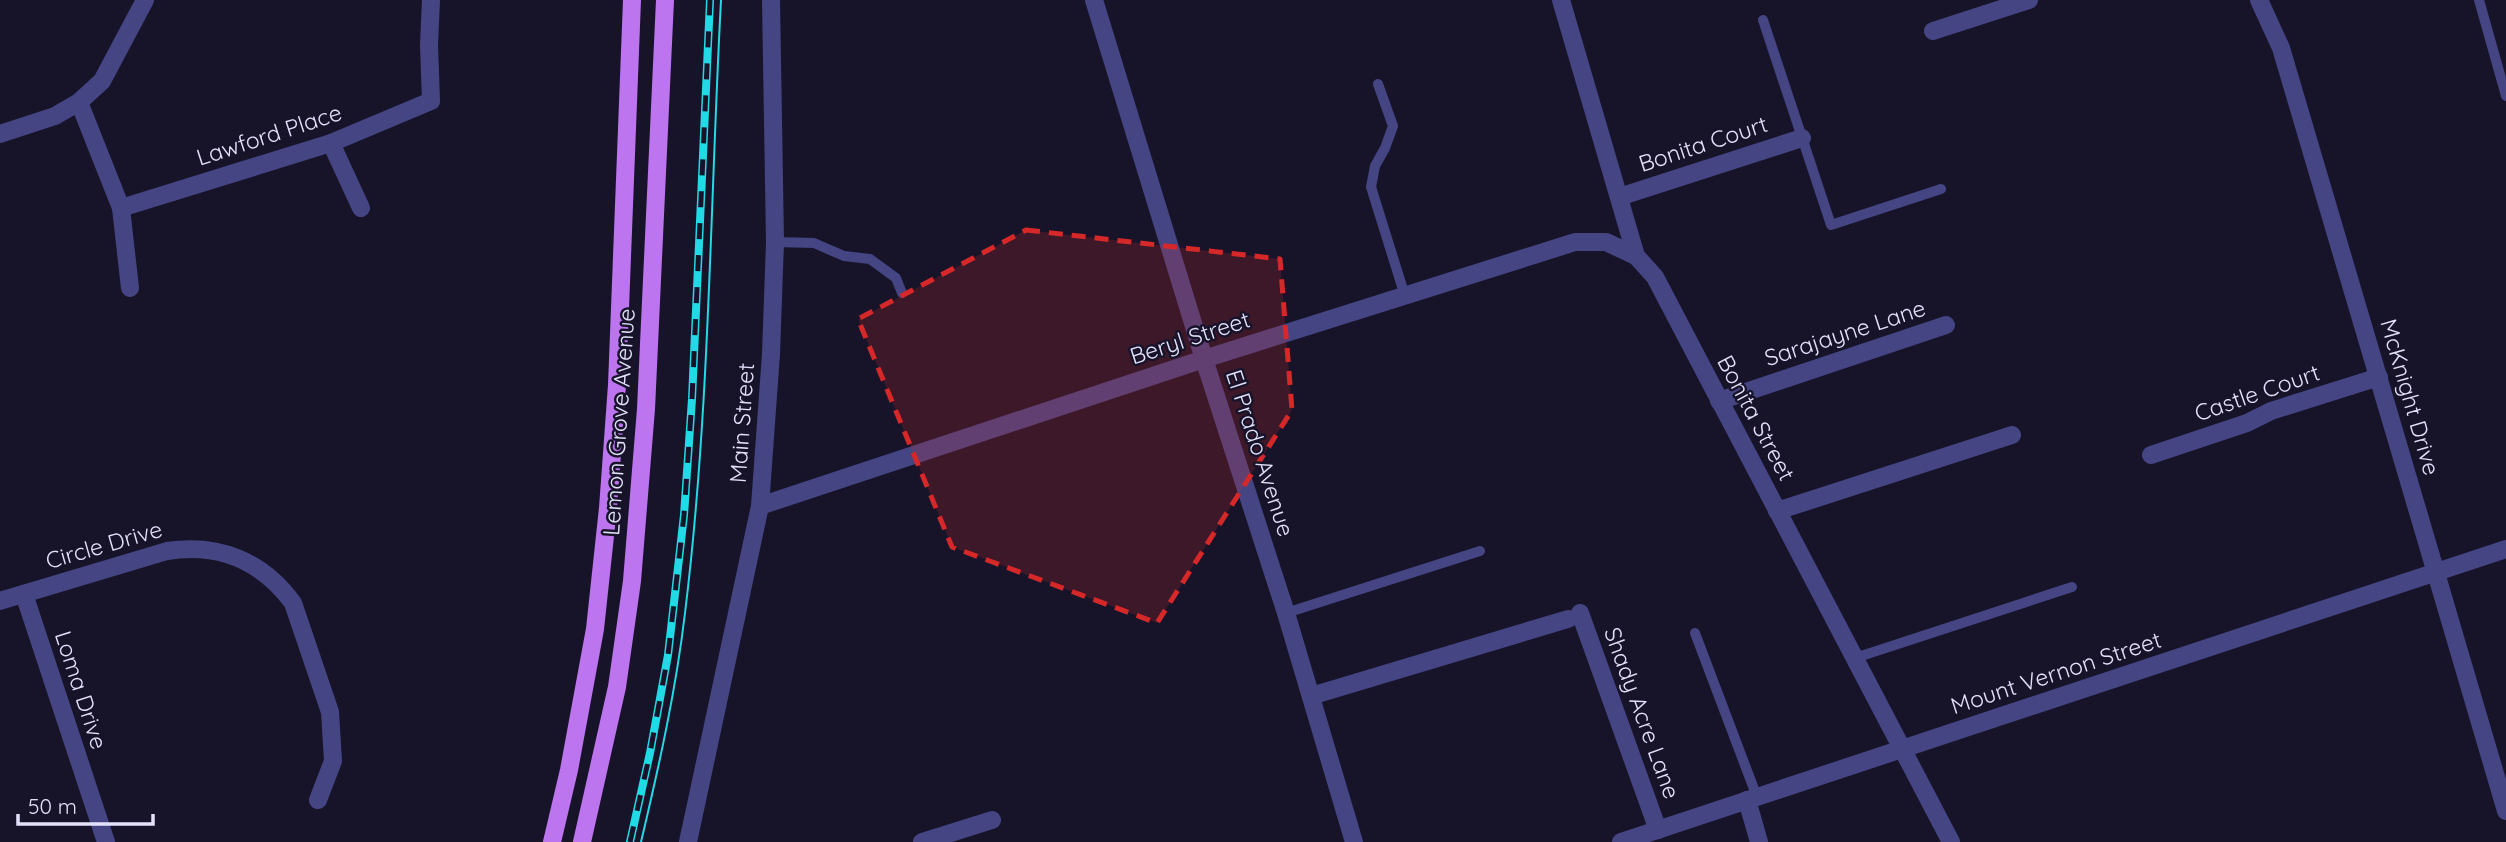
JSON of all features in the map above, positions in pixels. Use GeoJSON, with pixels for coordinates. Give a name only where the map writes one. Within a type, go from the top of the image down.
{"type":"FeatureCollection","features":[{"type":"Feature","properties":{"kind":"main road","name":"Lemon Grove Avenue"},"geometry":{"type":"LineString","coordinates":[[552,842],[569,769],[595,629],[608,508],[620,300],[632,0]]}},
{"type":"Feature","properties":{"kind":"main road","name":"Lemon Grove Avenue"},"geometry":{"type":"LineString","coordinates":[[582,842],[617,687],[632,581],[646,408],[665,0]]}},
{"type":"Feature","properties":{"kind":"main road"},"geometry":{"type":"LineString","coordinates":[[620,300],[651,299]]}},
{"type":"Feature","properties":{"kind":"street"},"geometry":{"type":"LineString","coordinates":[[0,134],[55,116],[79,102],[103,82],[145,0]]}},
{"type":"Feature","properties":{"kind":"street","name":"Lawford Place"},"geometry":{"type":"LineString","coordinates":[[121,208],[331,142],[431,101],[430,0]]}},
{"type":"Feature","properties":{"kind":"street","name":"Main Street"},"geometry":{"type":"LineString","coordinates":[[688,842],[760,506],[771,354],[775,242],[771,0]]}},
{"type":"Feature","properties":{"kind":"street","name":"Bonita Street"},"geometry":{"type":"LineString","coordinates":[[1561,0],[1636,256],[1655,277],[1951,842]]}},
{"type":"Feature","properties":{"kind":"street"},"geometry":{"type":"LineString","coordinates":[[1933,31],[2029,0]]}},
{"type":"Feature","properties":{"kind":"street","name":"McKnight Drive"},"geometry":{"type":"LineString","coordinates":[[2259,0],[2281,48],[2506,811]]}},
{"type":"Feature","properties":{"kind":"street","name":"El Prado Avenue"},"geometry":{"type":"LineString","coordinates":[[1098,1],[1204,359],[1286,613],[1354,842]]}},
{"type":"Feature","properties":{"kind":"street"},"geometry":{"type":"LineString","coordinates":[[79,102],[121,208],[130,288]]}},
{"type":"Feature","properties":{"kind":"street","name":"Bonita Court"},"geometry":{"type":"LineString","coordinates":[[1619,197],[1802,138]]}},
{"type":"Feature","properties":{"kind":"street"},"geometry":{"type":"LineString","coordinates":[[331,142],[361,208]]}},
{"type":"Feature","properties":{"kind":"street","name":"Beryl Street"},"geometry":{"type":"LineString","coordinates":[[760,506],[1204,359],[1575,242],[1606,242],[1636,256]]}},
{"type":"Feature","properties":{"kind":"street","name":"Sarajayne Lane"},"geometry":{"type":"LineString","coordinates":[[1719,401],[1946,325]]}},
{"type":"Feature","properties":{"kind":"street","name":"Castle Court"},"geometry":{"type":"LineString","coordinates":[[2151,455],[2247,423],[2271,411],[2379,377]]}},
{"type":"Feature","properties":{"kind":"street"},"geometry":{"type":"LineString","coordinates":[[1777,511],[2012,435]]}},
{"type":"Feature","properties":{"kind":"street","name":"Circle Drive"},"geometry":{"type":"LineString","coordinates":[[0,601],[167,551],[183,549],[216,551],[246,561],[260,569],[278,584],[293,603],[330,712],[333,761],[318,800]]}},
{"type":"Feature","properties":{"kind":"street","name":"Mount Vernon Street"},"geometry":{"type":"LineString","coordinates":[[1621,842],[2506,550]]}},
{"type":"Feature","properties":{"kind":"street","name":"Loma Drive"},"geometry":{"type":"LineString","coordinates":[[24,594],[106,842]]}},
{"type":"Feature","properties":{"kind":"street","name":"Shady Acre Lane"},"geometry":{"type":"LineString","coordinates":[[1311,696],[1574,616],[1658,830]]}},
{"type":"Feature","properties":{"kind":"street"},"geometry":{"type":"LineString","coordinates":[[1752,798],[1759,842]]}},
{"type":"Feature","properties":{"kind":"street"},"geometry":{"type":"LineString","coordinates":[[922,842],[992,820]]}},
{"type":"Feature","properties":{"kind":"lane"},"geometry":{"type":"LineString","coordinates":[[2479,0],[2506,96]]}},
{"type":"Feature","properties":{"kind":"lane"},"geometry":{"type":"LineString","coordinates":[[1763,20],[1831,225],[1941,189]]}},
{"type":"Feature","properties":{"kind":"lane"},"geometry":{"type":"LineString","coordinates":[[1378,84],[1393,126],[1375,166],[1371,187],[1405,296]]}},
{"type":"Feature","properties":{"kind":"lane"},"geometry":{"type":"LineString","coordinates":[[775,242],[814,243],[844,256],[870,258],[896,278],[902,293]]}},
{"type":"Feature","properties":{"kind":"lane"},"geometry":{"type":"LineString","coordinates":[[1286,613],[1480,551]]}},
{"type":"Feature","properties":{"kind":"lane"},"geometry":{"type":"LineString","coordinates":[[1855,658],[2072,587]]}},
{"type":"Feature","properties":{"kind":"lane"},"geometry":{"type":"LineString","coordinates":[[1695,633],[1752,798]]}},
{"type":"Feature","properties":{"kind":"highlighted area"},"geometry":{"type":"Polygon","coordinates":[[[1026,230],[1280,259],[1292,410],[1157,623],[952,547],[858,319],[1026,230]]]}},
{"type":"Feature","properties":{"kind":"tram line"},"geometry":{"type":"LineString","coordinates":[[641,842],[677,671],[693,537],[704,384],[721,0]]}},
{"type":"Feature","properties":{"kind":"railway"},"geometry":{"type":"LineString","coordinates":[[630,842],[668,655],[684,515],[692,399],[710,0]]}}]}
